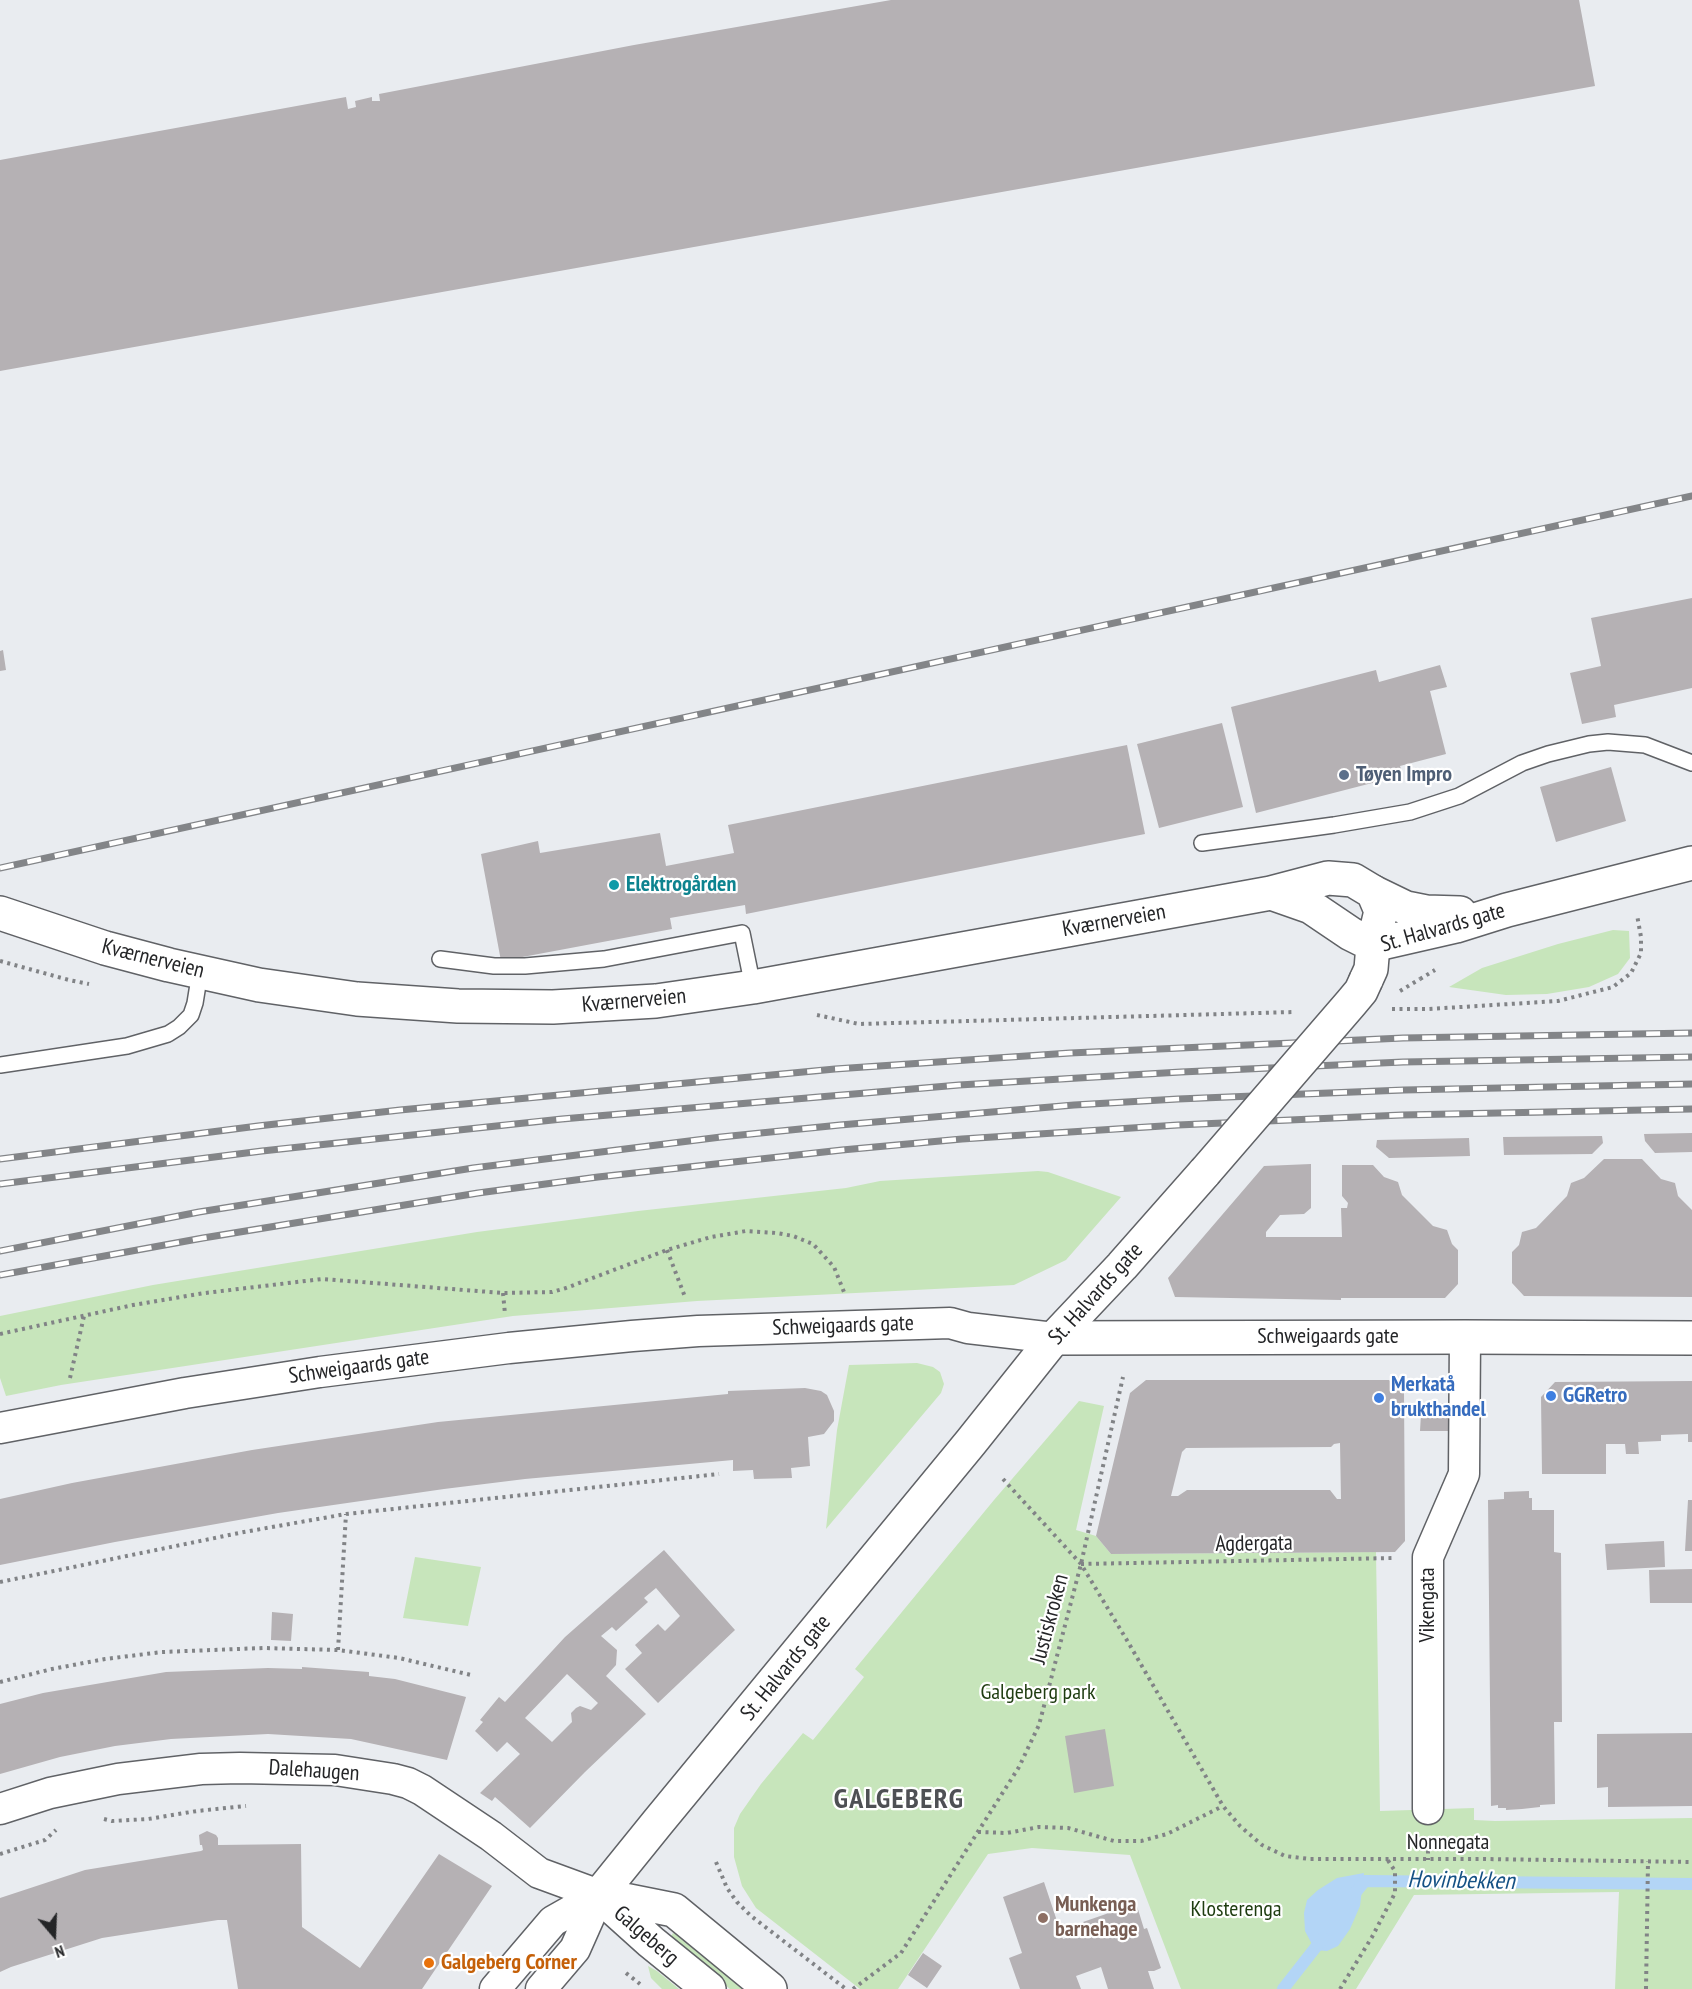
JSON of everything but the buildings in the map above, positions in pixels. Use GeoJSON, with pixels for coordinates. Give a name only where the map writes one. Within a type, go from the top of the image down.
{"type":"FeatureCollection","features":[{"type":"Feature","properties":{"kind":"main road","name":"St. Halvards gate"},"geometry":{"type":"LineString","coordinates":[[599,1895],[971,1443],[1054,1338],[1122,1266],[1361,991],[1371,969],[1373,945],[1456,926],[1507,909],[1692,863]]}},
{"type":"Feature","properties":{"kind":"main road","name":"Kværnerveien"},"geometry":{"type":"LineString","coordinates":[[0,913],[105,948],[259,985],[357,999],[458,1006],[553,1007],[633,1002],[753,987],[1271,893],[1328,878],[1353,880],[1406,908],[1426,912],[1449,914],[1507,909]]}},
{"type":"Feature","properties":{"kind":"main road"},"geometry":{"type":"LineString","coordinates":[[1372,892],[1381,911],[1373,945]]}},
{"type":"Feature","properties":{"kind":"main road","name":"Kværnerveien"},"geometry":{"type":"LineString","coordinates":[[1271,893],[1311,907],[1351,934],[1373,945]]}},
{"type":"Feature","properties":{"kind":"main road","name":"Schweigaards gate"},"geometry":{"type":"LineString","coordinates":[[1054,1338],[1465,1336],[1692,1338]]}},
{"type":"Feature","properties":{"kind":"main road","name":"Galgeberg"},"geometry":{"type":"LineString","coordinates":[[599,1895],[651,1942],[709,1989]]}},
{"type":"Feature","properties":{"kind":"main road","name":"Galgeberg"},"geometry":{"type":"LineString","coordinates":[[599,1895],[674,1910],[770,1989]]}},
{"type":"Feature","properties":{"kind":"street","name":"Schweigaards gate"},"geometry":{"type":"LineString","coordinates":[[0,1428],[185,1393],[421,1358],[698,1331],[951,1323],[968,1328],[1054,1338]]}},
{"type":"Feature","properties":{"kind":"street","name":"Vikengata"},"geometry":{"type":"LineString","coordinates":[[1428,1809],[1428,1557],[1464,1474],[1465,1336]]}},
{"type":"Feature","properties":{"kind":"street","name":"Dalehaugen"},"geometry":{"type":"LineString","coordinates":[[0,1809],[50,1793],[118,1779],[201,1769],[335,1770],[408,1783],[491,1836],[539,1873],[599,1895]]}},
{"type":"Feature","properties":{"kind":"street","name":"St. Halvards gate"},"geometry":{"type":"LineString","coordinates":[[495,1989],[553,1922],[599,1895]]}},
{"type":"Feature","properties":{"kind":"street","name":"St. Halvards gate"},"geometry":{"type":"LineString","coordinates":[[542,1989],[575,1949],[599,1895]]}},
{"type":"Feature","properties":{"kind":"lane"},"geometry":{"type":"LineString","coordinates":[[1202,843],[1410,812],[1459,796],[1531,760],[1589,744],[1608,742],[1645,745],[1692,762]]}},
{"type":"Feature","properties":{"kind":"lane"},"geometry":{"type":"LineString","coordinates":[[440,959],[495,966],[548,964],[604,958],[742,933],[753,987]]}},
{"type":"Feature","properties":{"kind":"lane"},"geometry":{"type":"LineString","coordinates":[[0,1065],[127,1046],[168,1034],[191,1015],[200,972]]}},
{"type":"Feature","properties":{"kind":"path"},"geometry":{"type":"LineString","coordinates":[[1385,1009],[1429,1009],[1558,1000],[1613,987],[1631,973],[1641,953],[1637,915]]}},
{"type":"Feature","properties":{"kind":"path"},"geometry":{"type":"LineString","coordinates":[[813,1014],[860,1024],[1294,1012]]}},
{"type":"Feature","properties":{"kind":"path"},"geometry":{"type":"LineString","coordinates":[[0,1334],[184,1296],[322,1279],[503,1293],[552,1292],[668,1250],[711,1237],[746,1231],[793,1236],[813,1244],[834,1267],[848,1301]]}},
{"type":"Feature","properties":{"kind":"path"},"geometry":{"type":"LineString","coordinates":[[668,1250],[698,1331]]}},
{"type":"Feature","properties":{"kind":"path","name":"Justiskroken"},"geometry":{"type":"LineString","coordinates":[[853,1989],[901,1953],[1019,1767],[1039,1725],[1081,1564],[1123,1377]]}},
{"type":"Feature","properties":{"kind":"path"},"geometry":{"type":"LineString","coordinates":[[0,1582],[244,1532],[346,1514],[719,1474]]}},
{"type":"Feature","properties":{"kind":"path","name":"Nonnegata"},"geometry":{"type":"LineString","coordinates":[[1003,1479],[1081,1564],[1223,1806],[1240,1826],[1262,1845],[1286,1856],[1310,1859],[1692,1862]]}},
{"type":"Feature","properties":{"kind":"path"},"geometry":{"type":"LineString","coordinates":[[338,1650],[346,1514]]}},
{"type":"Feature","properties":{"kind":"path","name":"Agdergata"},"geometry":{"type":"LineString","coordinates":[[1081,1564],[1428,1557]]}},
{"type":"Feature","properties":{"kind":"path"},"geometry":{"type":"LineString","coordinates":[[0,1682],[105,1659],[162,1652],[264,1648],[338,1650],[399,1658],[471,1675]]}},
{"type":"Feature","properties":{"kind":"path"},"geometry":{"type":"LineString","coordinates":[[103,1819],[112,1821],[148,1819],[196,1810],[254,1805]]}},
{"type":"Feature","properties":{"kind":"path"},"geometry":{"type":"LineString","coordinates":[[978,1832],[1006,1833],[1039,1827],[1068,1828],[1114,1841],[1141,1841],[1167,1834],[1223,1806]]}},
{"type":"Feature","properties":{"kind":"path"},"geometry":{"type":"LineString","coordinates":[[0,1854],[45,1840],[58,1828]]}},
{"type":"Feature","properties":{"kind":"path"},"geometry":{"type":"LineString","coordinates":[[1340,1989],[1372,1937],[1395,1893],[1395,1872],[1387,1859]]}},
{"type":"Feature","properties":{"kind":"path"},"geometry":{"type":"LineString","coordinates":[[1647,1989],[1648,1861]]}},
{"type":"Feature","properties":{"kind":"path"},"geometry":{"type":"LineString","coordinates":[[716,1862],[727,1888],[737,1902],[846,1989]]}},
{"type":"Feature","properties":{"kind":"green space"},"geometry":{"type":"Polygon","coordinates":[[[1613,930],[1629,931],[1630,958],[1618,974],[1589,987],[1547,994],[1506,995],[1449,987],[1482,968],[1558,944],[1613,930]]]}},
{"type":"Feature","properties":{"kind":"green space"},"geometry":{"type":"Polygon","coordinates":[[[1048,1172],[1121,1197],[1066,1260],[1014,1285],[697,1301],[513,1316],[61,1385],[6,1396],[0,1378],[0,1316],[153,1285],[477,1232],[638,1211],[846,1188],[880,1181],[1048,1172]]]}},
{"type":"Feature","properties":{"kind":"green space"},"geometry":{"type":"Polygon","coordinates":[[[917,1363],[933,1367],[940,1372],[944,1384],[941,1393],[826,1529],[837,1430],[849,1365],[917,1363]]]}},
{"type":"Feature","properties":{"kind":"green space","name":"Galgeberg park"},"geometry":{"type":"Polygon","coordinates":[[[1079,1401],[1104,1406],[1076,1530],[1096,1536],[1111,1554],[1376,1552],[1380,1811],[1474,1808],[1474,1820],[1495,1821],[1692,1818],[1692,1989],[1615,1989],[1619,1892],[1414,1895],[1356,1989],[1181,1989],[1130,1855],[1032,1848],[988,1854],[898,1989],[860,1989],[756,1908],[742,1886],[734,1857],[734,1828],[740,1814],[761,1784],[803,1733],[813,1740],[864,1677],[855,1669],[1079,1401]]]}},
{"type":"Feature","properties":{"kind":"green space"},"geometry":{"type":"Polygon","coordinates":[[[415,1557],[481,1567],[468,1626],[403,1618],[415,1557]]]}},
{"type":"Feature","properties":{"kind":"green space"},"geometry":{"type":"Polygon","coordinates":[[[673,1933],[744,1989],[730,1989],[669,1940],[673,1933]]]}},
{"type":"Feature","properties":{"kind":"green space"},"geometry":{"type":"Polygon","coordinates":[[[648,1966],[679,1989],[662,1989],[651,1978],[648,1966]]]}},
{"type":"Feature","properties":{"kind":"water"},"geometry":{"type":"Polygon","coordinates":[[[1364,1873],[1360,1906],[1350,1929],[1338,1946],[1327,1951],[1315,1950],[1305,1931],[1304,1913],[1307,1900],[1337,1878],[1364,1873]]]}},
{"type":"Feature","properties":{"kind":"waterway","name":"Hovinbekken"},"geometry":{"type":"LineString","coordinates":[[1356,1892],[1365,1881],[1692,1884]]}},
{"type":"Feature","properties":{"kind":"waterway","name":"Hovinbekken"},"geometry":{"type":"LineString","coordinates":[[1283,1989],[1323,1938]]}},
{"type":"Feature","properties":{"kind":"railway"},"geometry":{"type":"LineString","coordinates":[[0,868],[1692,496]]}},
{"type":"Feature","properties":{"kind":"railway"},"geometry":{"type":"LineString","coordinates":[[0,1159],[400,1110],[835,1069],[1070,1053],[1403,1038],[1692,1033]]}},
{"type":"Feature","properties":{"kind":"railway"},"geometry":{"type":"LineString","coordinates":[[0,1184],[262,1151],[562,1119],[959,1085],[1403,1062],[1692,1057]]}},
{"type":"Feature","properties":{"kind":"railway"},"geometry":{"type":"LineString","coordinates":[[0,1251],[199,1212],[473,1168],[721,1137],[840,1125],[1074,1105],[1178,1099],[1404,1090],[1692,1084]]}},
{"type":"Feature","properties":{"kind":"railway"},"geometry":{"type":"LineString","coordinates":[[0,1275],[203,1238],[478,1193],[598,1177],[842,1150],[962,1139],[1178,1125],[1402,1115],[1692,1109]]}},
{"type":"Feature","properties":{"kind":"place","name":"Tøyen Impro"},"geometry":{"type":"Point","coordinates":[1344,775]}},
{"type":"Feature","properties":{"kind":"place","name":"Elektrogården"},"geometry":{"type":"Point","coordinates":[614,885]}},
{"type":"Feature","properties":{"kind":"place","name":"GGRetro"},"geometry":{"type":"Point","coordinates":[1551,1396]}},
{"type":"Feature","properties":{"kind":"place","name":"Merkatå brukthandel"},"geometry":{"type":"Point","coordinates":[1379,1398]}},
{"type":"Feature","properties":{"kind":"place","name":"Munkenga barnehage"},"geometry":{"type":"Point","coordinates":[1043,1918]}},
{"type":"Feature","properties":{"kind":"place","name":"Galgeberg Corner"},"geometry":{"type":"Point","coordinates":[429,1963]}},
{"type":"Feature","properties":{"kind":"district","name":"GALGEBERG"},"geometry":{"type":"Point","coordinates":[899,1800]}},
{"type":"Feature","properties":{"kind":"park label","name":"Klosterenga"},"geometry":{"type":"Point","coordinates":[1236,1910]}}]}
